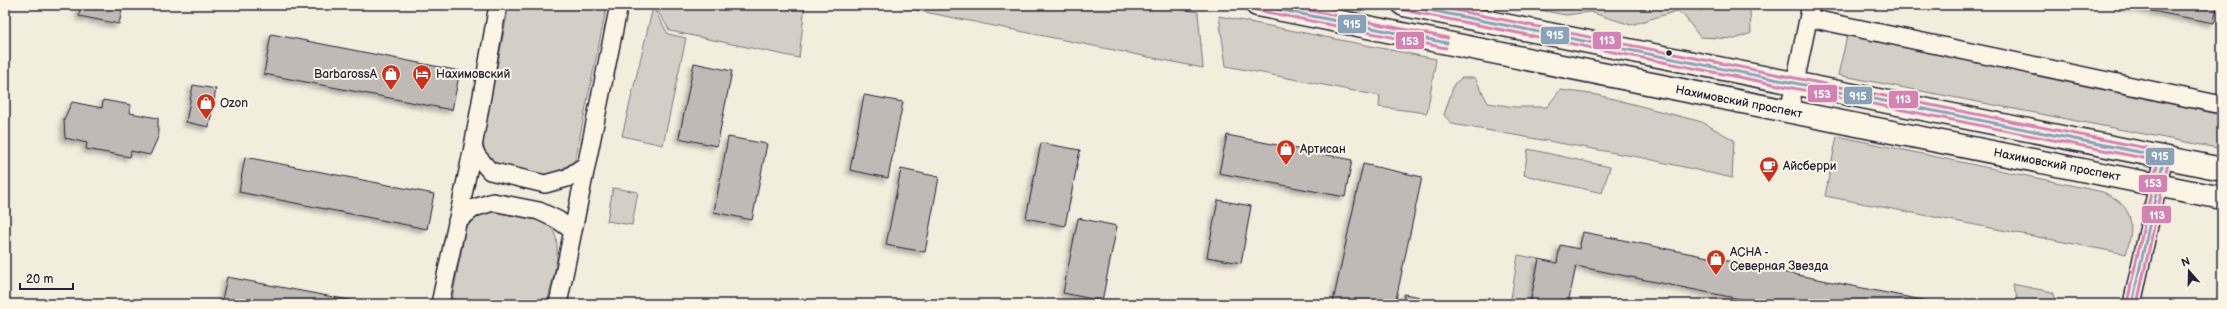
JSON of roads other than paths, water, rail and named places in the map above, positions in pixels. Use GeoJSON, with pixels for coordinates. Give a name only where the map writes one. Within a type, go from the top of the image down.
{"type":"FeatureCollection","features":[{"type":"Feature","properties":{"kind":"main road","name":"Нахимовский проспект"},"geometry":{"type":"LineString","coordinates":[[1257,5],[2222,198]]}},
{"type":"Feature","properties":{"kind":"main road"},"geometry":{"type":"LineString","coordinates":[[1404,5],[2222,169]]}},
{"type":"Feature","properties":{"kind":"street"},"geometry":{"type":"LineString","coordinates":[[440,304],[472,147],[498,5]]}},
{"type":"Feature","properties":{"kind":"street"},"geometry":{"type":"LineString","coordinates":[[558,304],[619,5]]}},
{"type":"Feature","properties":{"kind":"street"},"geometry":{"type":"LineString","coordinates":[[1789,112],[1810,11],[2222,105]]}},
{"type":"Feature","properties":{"kind":"street"},"geometry":{"type":"LineString","coordinates":[[472,147],[477,156],[490,171],[545,184],[567,178],[586,166]]}},
{"type":"Feature","properties":{"kind":"street"},"geometry":{"type":"LineString","coordinates":[[2132,304],[2164,158]]}},
{"type":"Feature","properties":{"kind":"street"},"geometry":{"type":"LineString","coordinates":[[457,221],[474,208],[493,202],[539,211],[558,220],[573,231]]}},
{"type":"Feature","properties":{"kind":"place","name":"BarbarossA"},"geometry":{"type":"Point","coordinates":[391,91]}},
{"type":"Feature","properties":{"kind":"place","name":"Нахимовский"},"geometry":{"type":"Point","coordinates":[422,91]}},
{"type":"Feature","properties":{"kind":"place","name":"Ozon"},"geometry":{"type":"Point","coordinates":[206,120]}},
{"type":"Feature","properties":{"kind":"place","name":"Артисан"},"geometry":{"type":"Point","coordinates":[1286,166]}},
{"type":"Feature","properties":{"kind":"place","name":"Айсберри"},"geometry":{"type":"Point","coordinates":[1769,183]}},
{"type":"Feature","properties":{"kind":"place","name":"АСНА - Северная Звезда"},"geometry":{"type":"Point","coordinates":[1716,276]}}]}
